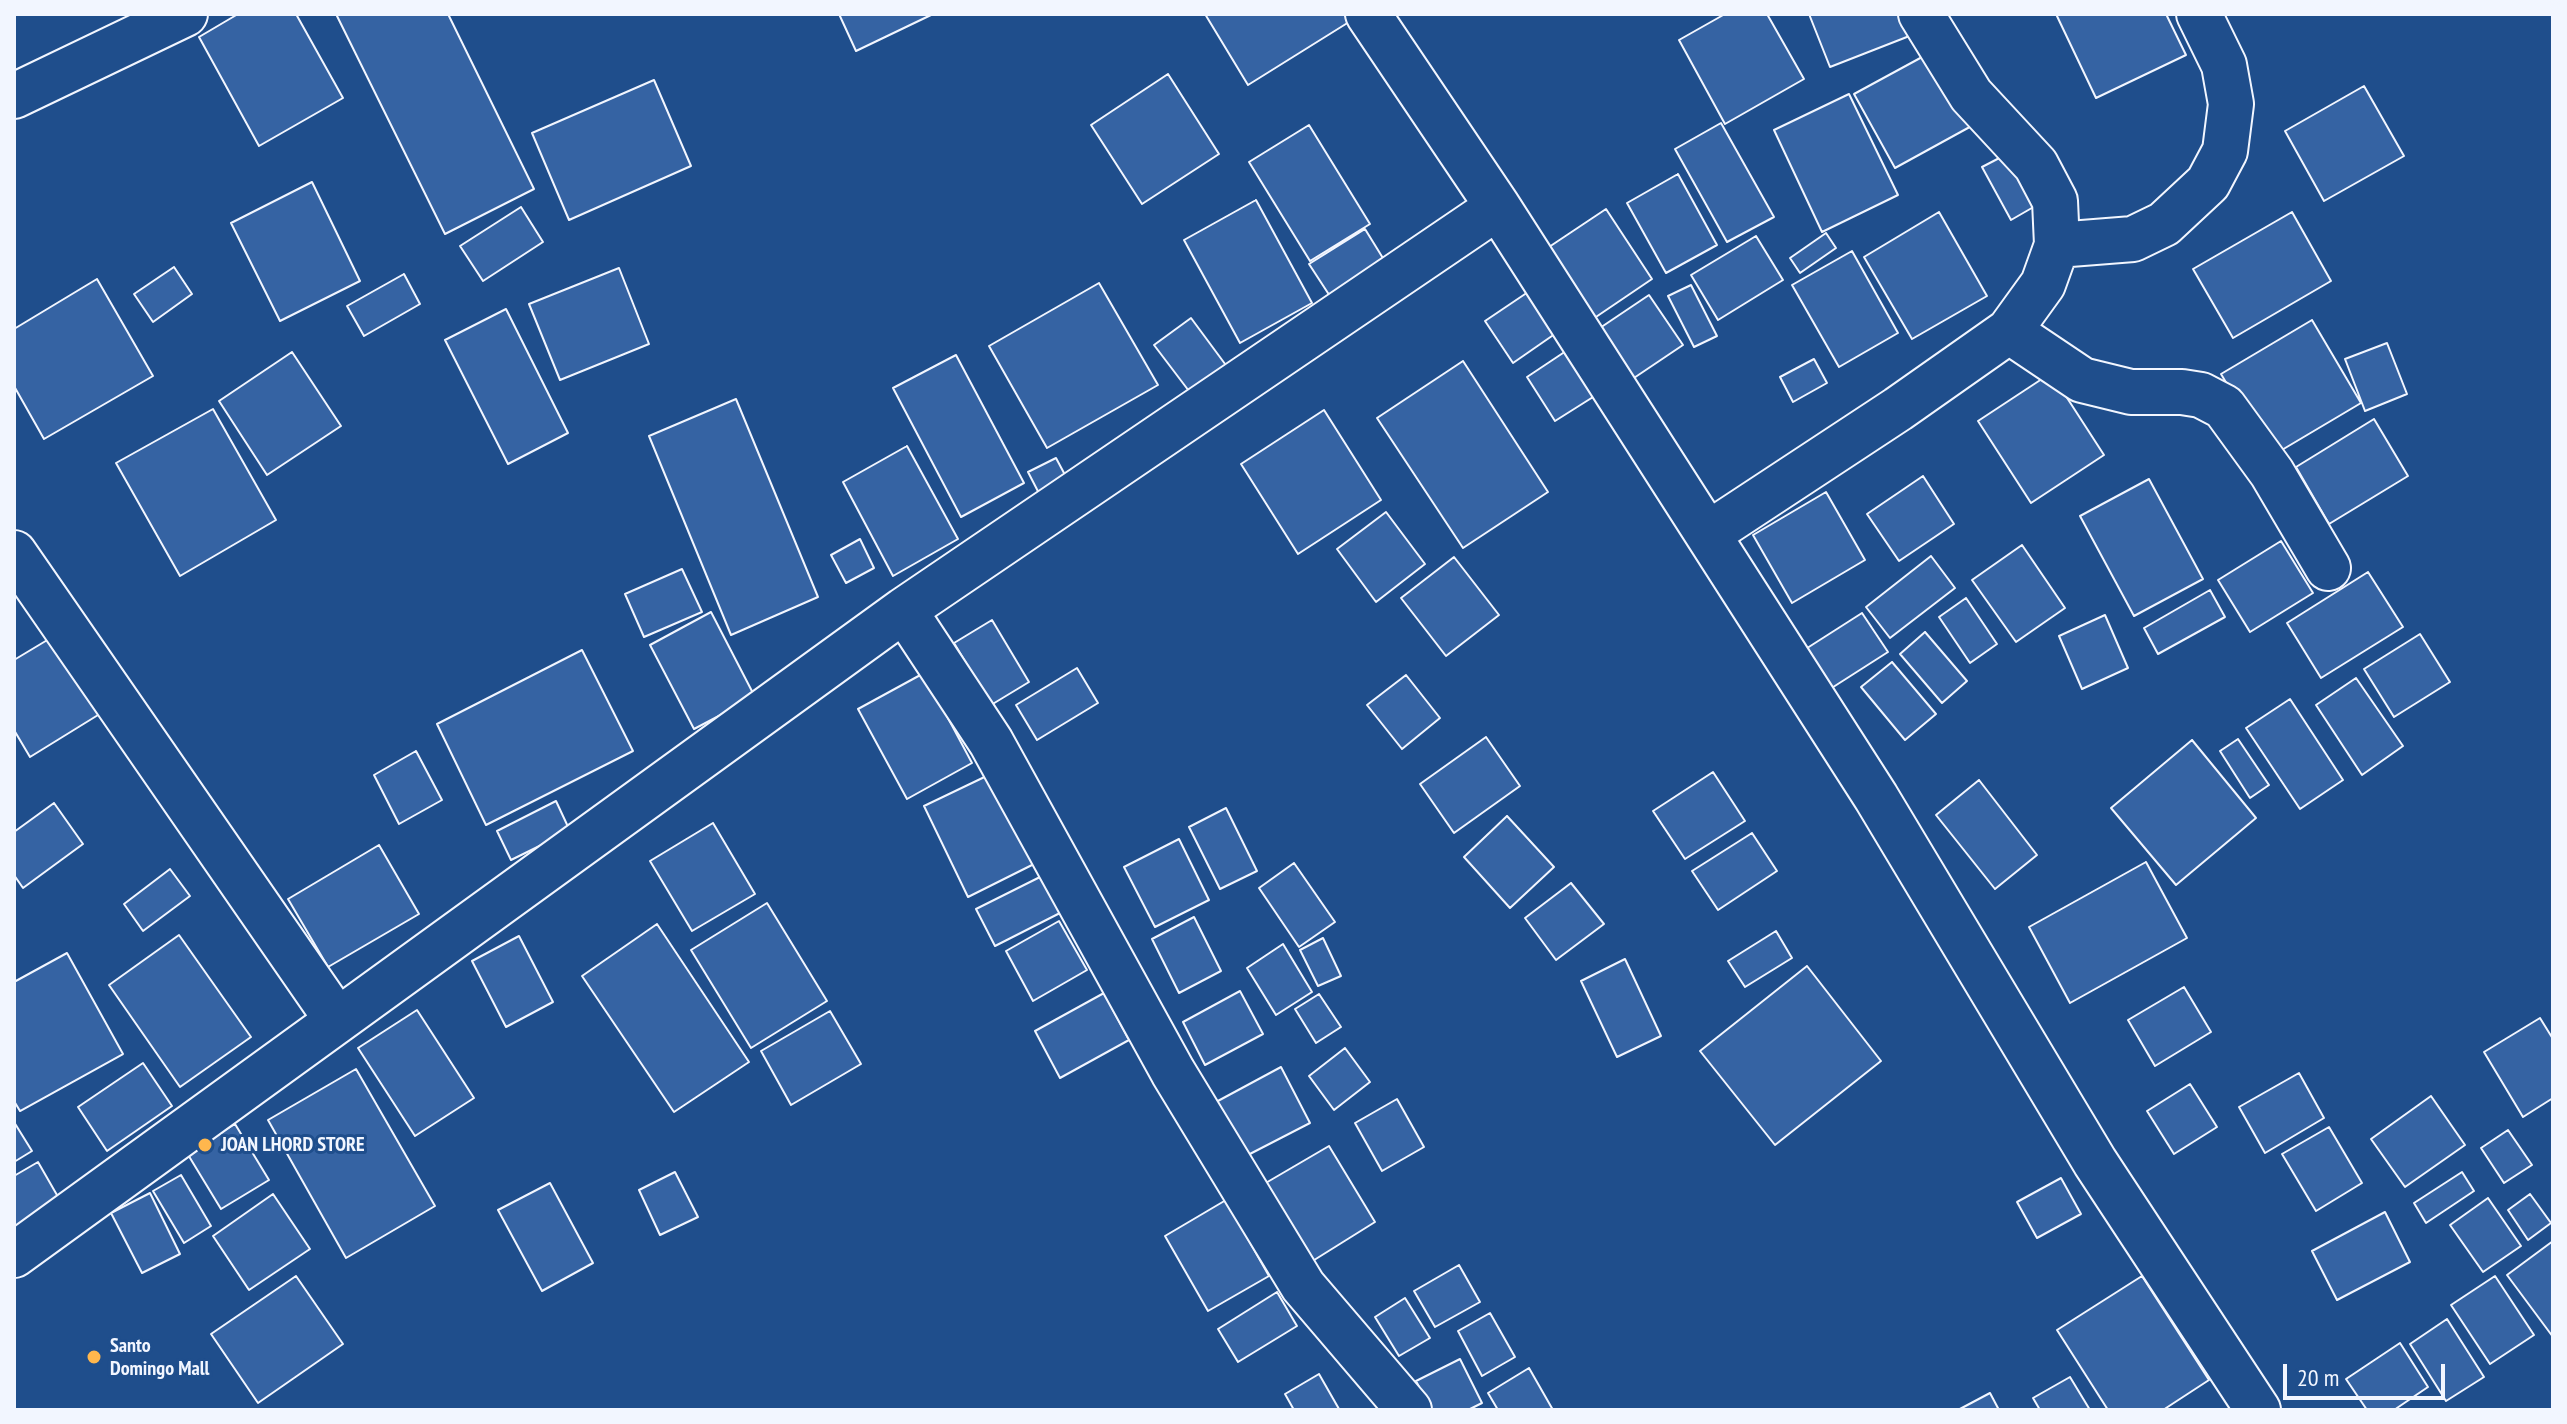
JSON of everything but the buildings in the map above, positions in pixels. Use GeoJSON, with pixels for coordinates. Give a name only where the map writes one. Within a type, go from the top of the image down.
{"type":"FeatureCollection","features":[{"type":"Feature","properties":{"kind":"street"},"geometry":{"type":"LineString","coordinates":[[14,96],[185,14]]}},
{"type":"Feature","properties":{"kind":"street"},"geometry":{"type":"LineString","coordinates":[[1368,14],[1498,207],[1876,797],[2095,1162],[2258,1410]]}},
{"type":"Feature","properties":{"kind":"street"},"geometry":{"type":"LineString","coordinates":[[1708,534],[1898,409],[2009,331],[2043,284],[2057,245],[2055,201],[2036,165],[1971,95],[1921,14]]}},
{"type":"Feature","properties":{"kind":"street"},"geometry":{"type":"LineString","coordinates":[[2057,245],[2133,239],[2164,224],[2208,183],[2225,151],[2231,104],[2224,65],[2199,14]]}},
{"type":"Feature","properties":{"kind":"street"},"geometry":{"type":"LineString","coordinates":[[14,1255],[904,610],[1498,207]]}},
{"type":"Feature","properties":{"kind":"street"},"geometry":{"type":"LineString","coordinates":[[2009,331],[2082,380],[2131,392],[2201,395],[2224,407],[2272,473],[2328,568]]}},
{"type":"Feature","properties":{"kind":"street"},"geometry":{"type":"LineString","coordinates":[[14,553],[337,1020]]}},
{"type":"Feature","properties":{"kind":"street"},"geometry":{"type":"LineString","coordinates":[[904,610],[991,742],[1173,1072],[1303,1286],[1409,1410]]}},
{"type":"Feature","properties":{"kind":"place","name":"JOAN LHORD STORE"},"geometry":{"type":"Point","coordinates":[205,1145]}},
{"type":"Feature","properties":{"kind":"place","name":"Santo Domingo Mall"},"geometry":{"type":"Point","coordinates":[94,1357]}}]}
